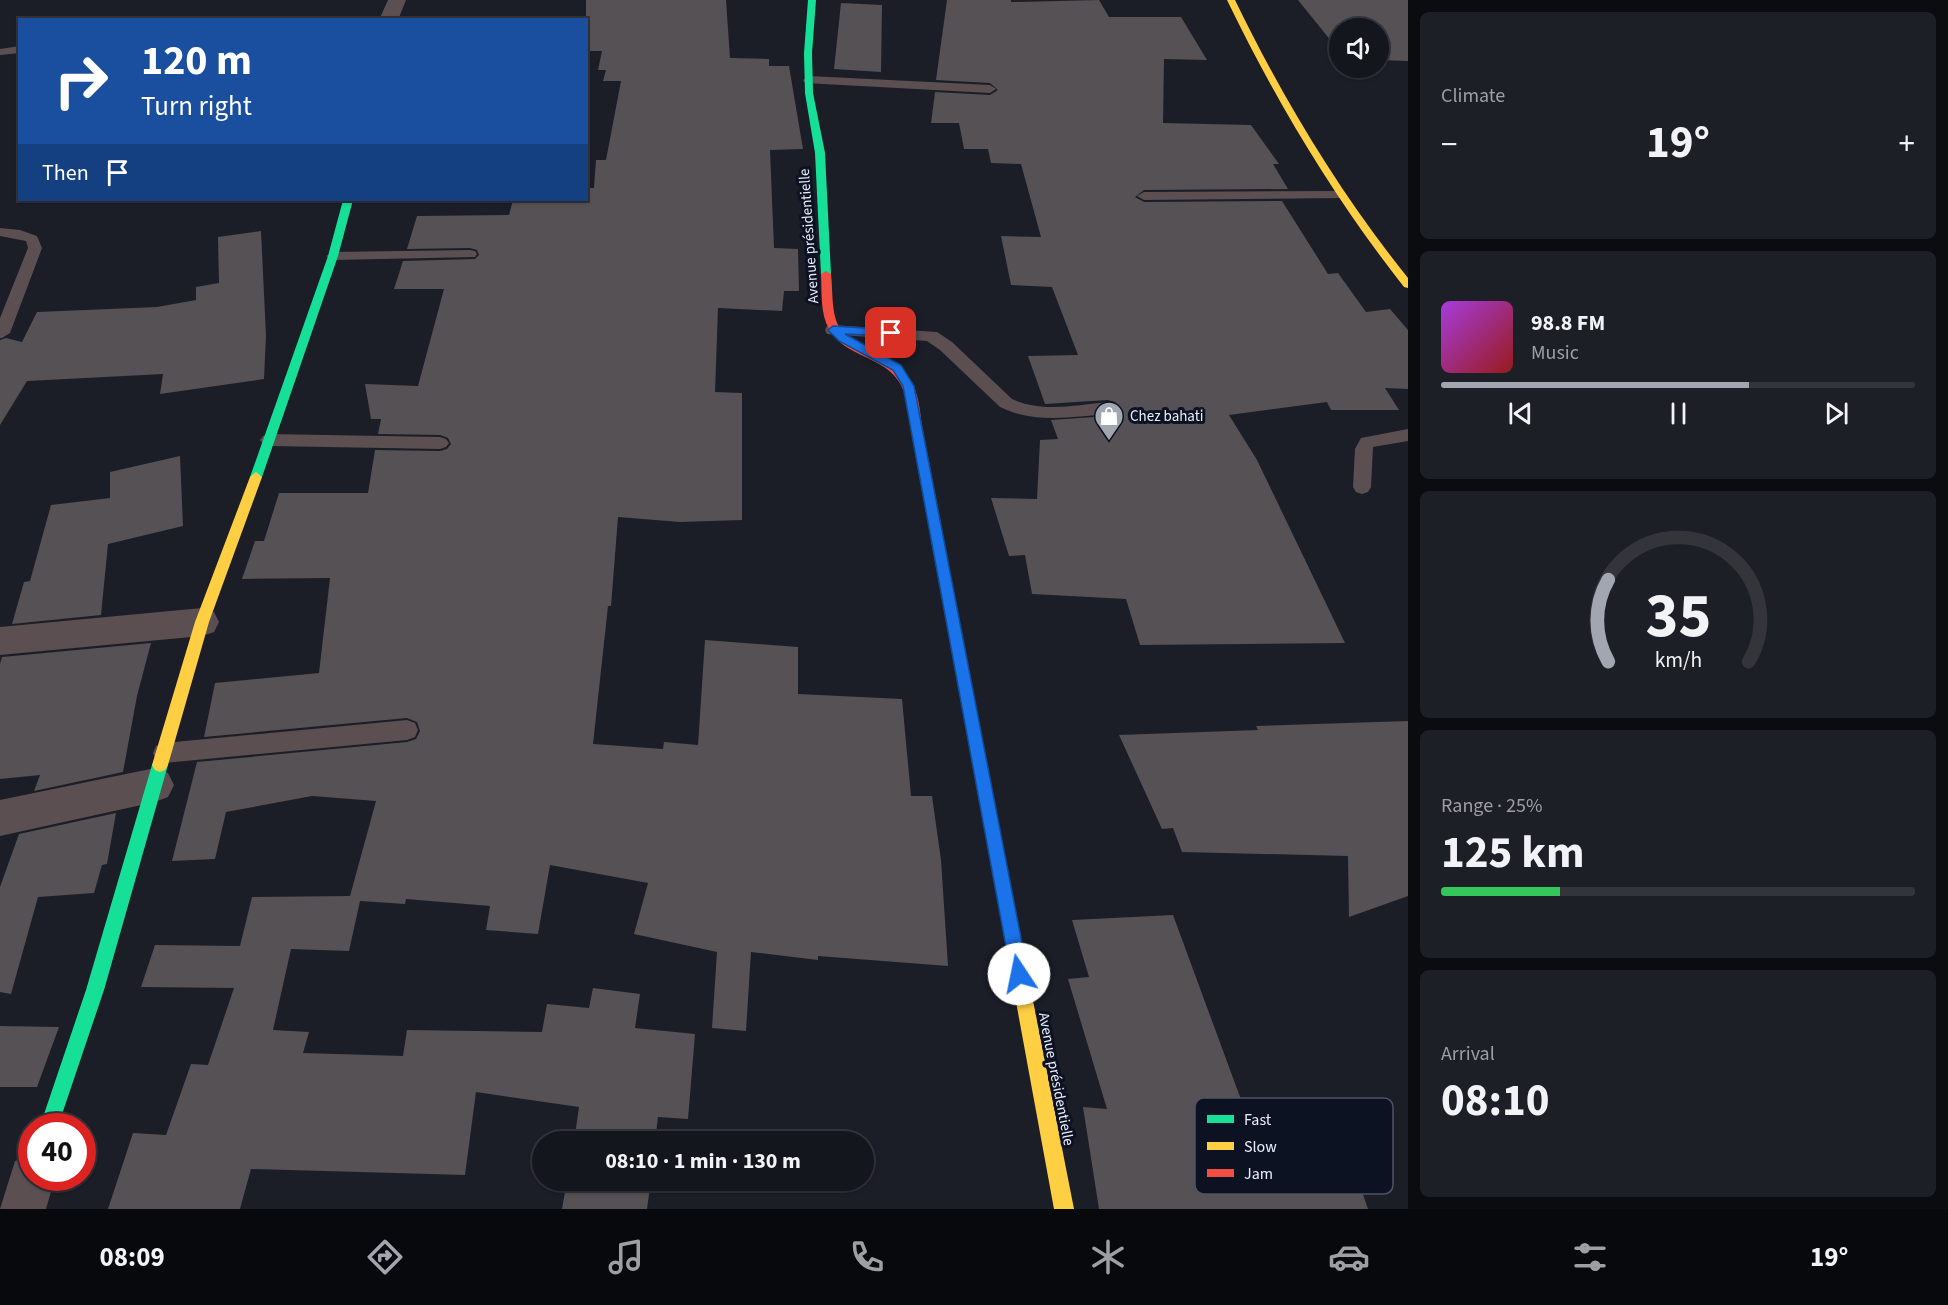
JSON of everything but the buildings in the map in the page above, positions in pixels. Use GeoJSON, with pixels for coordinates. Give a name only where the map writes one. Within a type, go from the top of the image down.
{"type":"FeatureCollection","features":[{"type":"Feature","properties":{"kind":"street"},"geometry":{"type":"LineString","coordinates":[[389,18],[397,0]]}},
{"type":"Feature","properties":{"kind":"street","name":"Avenue présidentielle"},"geometry":{"type":"LineString","coordinates":[[812,0],[808,53],[809,93],[820,153],[823,247],[833,330],[897,368],[908,386],[1064,1209]]}},
{"type":"Feature","properties":{"kind":"street"},"geometry":{"type":"LineString","coordinates":[[1231,0],[1247,35],[1339,195],[1406,279]]}},
{"type":"Feature","properties":{"kind":"street"},"geometry":{"type":"LineString","coordinates":[[53,1113],[95,990],[202,622],[333,256],[348,201]]}},
{"type":"Feature","properties":{"kind":"street"},"geometry":{"type":"LineString","coordinates":[[0,641],[202,622]]}},
{"type":"Feature","properties":{"kind":"street"},"geometry":{"type":"LineString","coordinates":[[0,818],[159,769]]}},
{"type":"Feature","properties":{"kind":"street"},"geometry":{"type":"LineString","coordinates":[[22,1209],[28,1191]]}},
{"type":"Feature","properties":{"kind":"lane"},"geometry":{"type":"LineString","coordinates":[[0,52],[18,49]]}},
{"type":"Feature","properties":{"kind":"lane"},"geometry":{"type":"LineString","coordinates":[[809,80],[990,89]]}},
{"type":"Feature","properties":{"kind":"lane"},"geometry":{"type":"LineString","coordinates":[[1144,196],[1339,195]]}},
{"type":"Feature","properties":{"kind":"lane"},"geometry":{"type":"LineString","coordinates":[[0,232],[20,234],[32,240],[35,248],[2,333]]}},
{"type":"Feature","properties":{"kind":"lane"},"geometry":{"type":"LineString","coordinates":[[333,256],[470,254]]}},
{"type":"Feature","properties":{"kind":"lane"},"geometry":{"type":"LineString","coordinates":[[833,330],[931,336],[946,346],[1016,410],[1030,413],[1108,408]]}},
{"type":"Feature","properties":{"kind":"lane"},"geometry":{"type":"LineString","coordinates":[[1362,487],[1364,449],[1367,442],[1408,435]]}},
{"type":"Feature","properties":{"kind":"lane"},"geometry":{"type":"LineString","coordinates":[[269,440],[440,443]]}},
{"type":"Feature","properties":{"kind":"lane"},"geometry":{"type":"LineString","coordinates":[[159,769],[407,730]]}},
{"type":"Feature","properties":{"kind":"traffic: fast"},"geometry":{"type":"LineString","coordinates":[[812,0],[808,53],[809,93],[820,153],[826,274]]}},
{"type":"Feature","properties":{"kind":"traffic: fast"},"geometry":{"type":"LineString","coordinates":[[256,477],[333,256],[348,201]]}},
{"type":"Feature","properties":{"kind":"traffic: fast"},"geometry":{"type":"LineString","coordinates":[[917,431],[1007,909]]}},
{"type":"Feature","properties":{"kind":"traffic: fast"},"geometry":{"type":"LineString","coordinates":[[53,1113],[95,990],[160,765]]}},
{"type":"Feature","properties":{"kind":"traffic: slow"},"geometry":{"type":"LineString","coordinates":[[1231,0],[1249,38],[1310,148],[1357,218],[1408,285]]}},
{"type":"Feature","properties":{"kind":"traffic: slow"},"geometry":{"type":"LineString","coordinates":[[160,765],[202,622],[256,477]]}},
{"type":"Feature","properties":{"kind":"traffic: slow"},"geometry":{"type":"LineString","coordinates":[[1007,909],[1064,1209]]}},
{"type":"Feature","properties":{"kind":"traffic: jam"},"geometry":{"type":"LineString","coordinates":[[826,274],[828,309],[834,329],[850,345],[882,361],[900,375],[909,390],[917,431]]}},
{"type":"Feature","properties":{"kind":"place","name":"Chez bahati"},"geometry":{"type":"Point","coordinates":[1109,442]}},
{"type":"Feature","properties":{"kind":"route"},"geometry":{"type":"LineString","coordinates":[[891,333],[833,330],[897,368],[908,386],[1019,974]]}}]}
